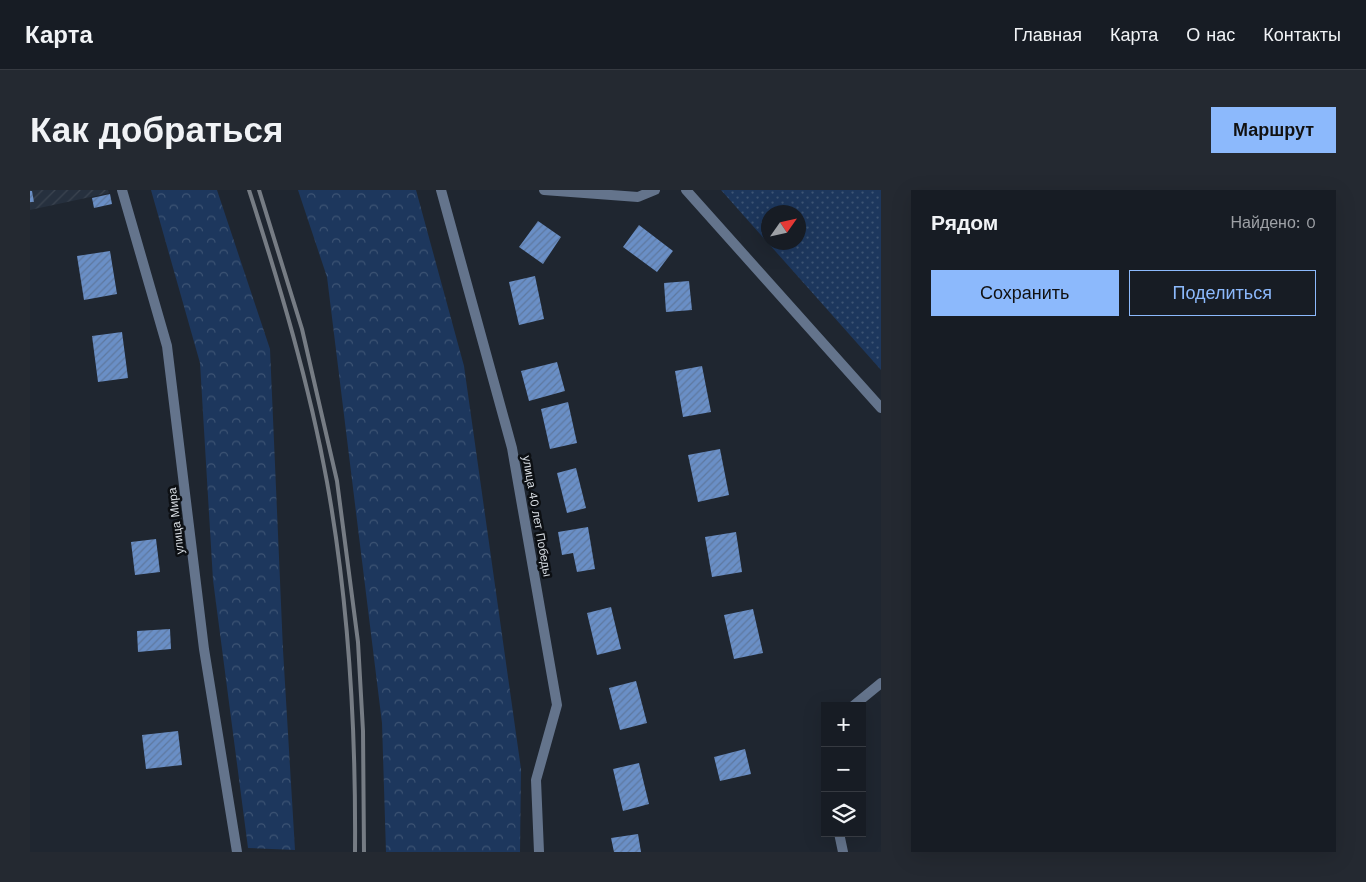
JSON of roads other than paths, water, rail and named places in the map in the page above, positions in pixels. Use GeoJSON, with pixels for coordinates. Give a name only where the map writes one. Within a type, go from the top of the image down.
{"type":"FeatureCollection","features":[{"type":"Feature","properties":{"kind":"street","name":"улица Мира"},"geometry":{"type":"LineString","coordinates":[[122,190],[167,346],[204,649],[237,852]]}},
{"type":"Feature","properties":{"kind":"street","name":"улица 40 лет Победы"},"geometry":{"type":"LineString","coordinates":[[440,190],[512,448],[557,705],[536,780],[539,852]]}},
{"type":"Feature","properties":{"kind":"street"},"geometry":{"type":"LineString","coordinates":[[544,190],[638,198],[655,190]]}},
{"type":"Feature","properties":{"kind":"street"},"geometry":{"type":"LineString","coordinates":[[686,190],[881,408]]}},
{"type":"Feature","properties":{"kind":"street"},"geometry":{"type":"LineString","coordinates":[[858,702],[881,683]]}},
{"type":"Feature","properties":{"kind":"street"},"geometry":{"type":"LineString","coordinates":[[840,837],[843,852]]}},
{"type":"Feature","properties":{"kind":"railway"},"geometry":{"type":"LineString","coordinates":[[249,190],[283,298],[303,371],[320,445],[335,528],[350,666],[355,852]]}},
{"type":"Feature","properties":{"kind":"railway"},"geometry":{"type":"LineString","coordinates":[[259,190],[302,329],[337,481],[358,642],[363,731],[364,852]]}}]}
